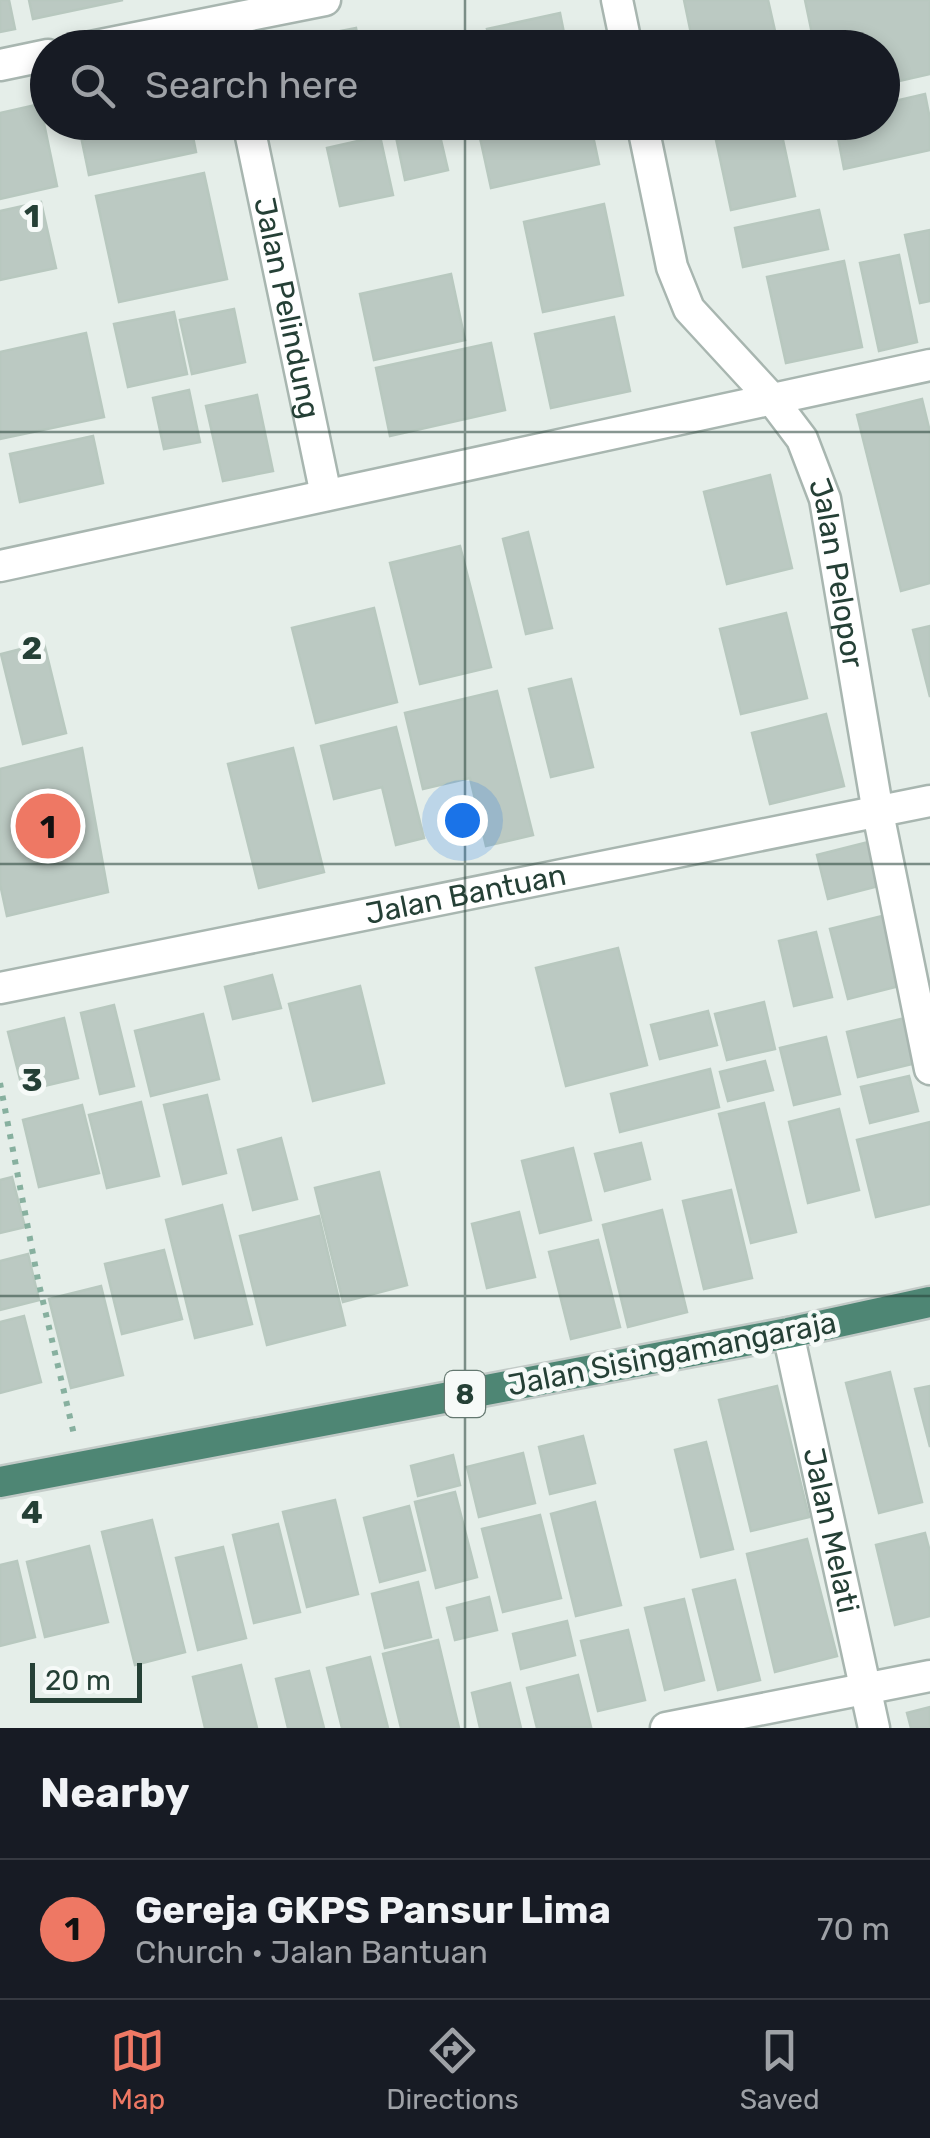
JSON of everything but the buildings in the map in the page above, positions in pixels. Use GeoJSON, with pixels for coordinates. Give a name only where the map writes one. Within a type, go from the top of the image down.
{"type":"FeatureCollection","features":[{"type":"Feature","properties":{"kind":"highway","name":"Jalan Sisingamangaraja"},"geometry":{"type":"LineString","coordinates":[[0,1482],[788,1333],[930,1302]]}},
{"type":"Feature","properties":{"kind":"street"},"geometry":{"type":"LineString","coordinates":[[184,30],[325,0]]}},
{"type":"Feature","properties":{"kind":"street"},"geometry":{"type":"LineString","coordinates":[[617,0],[623,30]]}},
{"type":"Feature","properties":{"kind":"street"},"geometry":{"type":"LineString","coordinates":[[0,65],[30,59]]}},
{"type":"Feature","properties":{"kind":"street","name":"Jalan Pelindung"},"geometry":{"type":"LineString","coordinates":[[252,140],[326,495]]}},
{"type":"Feature","properties":{"kind":"street","name":"Jalan Pelopor"},"geometry":{"type":"LineString","coordinates":[[646,140],[672,266],[690,308],[771,398],[802,439],[825,498],[878,812],[930,1069]]}},
{"type":"Feature","properties":{"kind":"street"},"geometry":{"type":"LineString","coordinates":[[0,566],[930,365]]}},
{"type":"Feature","properties":{"kind":"street","name":"Jalan Bantuan"},"geometry":{"type":"LineString","coordinates":[[0,988],[930,801]]}},
{"type":"Feature","properties":{"kind":"street","name":"Jalan Melati"},"geometry":{"type":"LineString","coordinates":[[788,1333],[874,1728]]}},
{"type":"Feature","properties":{"kind":"street"},"geometry":{"type":"LineString","coordinates":[[666,1728],[930,1676]]}},
{"type":"Feature","properties":{"kind":"path"},"geometry":{"type":"LineString","coordinates":[[0,1082],[38,1280],[81,1466]]}},
{"type":"Feature","properties":{"kind":"place","name":"Gereja GKPS Pansur Lima"},"geometry":{"type":"Point","coordinates":[48,826]}}]}
